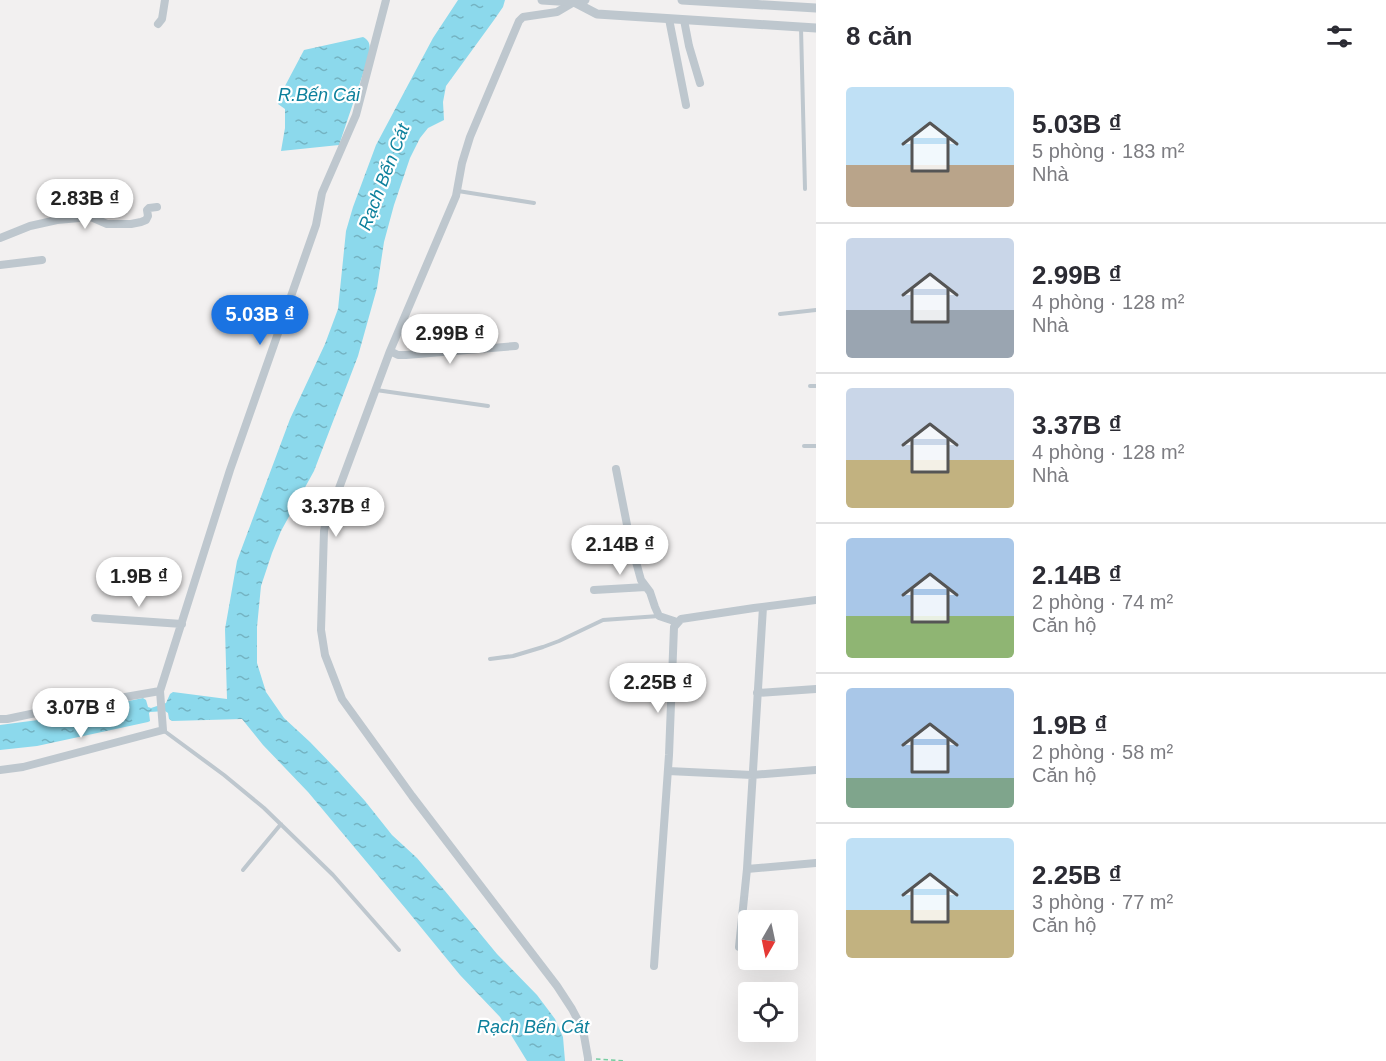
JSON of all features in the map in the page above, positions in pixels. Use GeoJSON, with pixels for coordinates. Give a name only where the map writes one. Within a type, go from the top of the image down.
{"type":"FeatureCollection","features":[{"type":"Feature","properties":{"kind":"street"},"geometry":{"type":"LineString","coordinates":[[158,24],[162,19],[165,0]]}},
{"type":"Feature","properties":{"kind":"street"},"geometry":{"type":"LineString","coordinates":[[0,770],[23,767],[163,728],[160,694],[231,470],[316,225],[322,193],[356,115],[386,0]]}},
{"type":"Feature","properties":{"kind":"street"},"geometry":{"type":"LineString","coordinates":[[543,0],[585,0]]}},
{"type":"Feature","properties":{"kind":"street"},"geometry":{"type":"LineString","coordinates":[[685,0],[793,3],[816,8]]}},
{"type":"Feature","properties":{"kind":"street"},"geometry":{"type":"LineString","coordinates":[[573,1],[597,14],[816,28]]}},
{"type":"Feature","properties":{"kind":"street"},"geometry":{"type":"LineString","coordinates":[[573,1],[557,12],[523,18],[519,21],[470,137],[462,163],[458,190],[390,351],[324,531],[321,630],[325,655],[342,699],[572,1009],[583,1030],[588,1059]]}},
{"type":"Feature","properties":{"kind":"street"},"geometry":{"type":"LineString","coordinates":[[669,19],[686,105]]}},
{"type":"Feature","properties":{"kind":"street"},"geometry":{"type":"LineString","coordinates":[[684,20],[700,83]]}},
{"type":"Feature","properties":{"kind":"street"},"geometry":{"type":"LineString","coordinates":[[0,238],[41,223],[70,219],[96,218],[102,223],[131,224],[146,220],[147,210],[157,207]]}},
{"type":"Feature","properties":{"kind":"street"},"geometry":{"type":"LineString","coordinates":[[0,265],[42,260]]}},
{"type":"Feature","properties":{"kind":"street"},"geometry":{"type":"LineString","coordinates":[[390,351],[406,355],[515,346]]}},
{"type":"Feature","properties":{"kind":"street"},"geometry":{"type":"LineString","coordinates":[[616,469],[630,540],[641,580],[650,592],[659,616],[677,622]]}},
{"type":"Feature","properties":{"kind":"street"},"geometry":{"type":"LineString","coordinates":[[594,590],[646,587]]}},
{"type":"Feature","properties":{"kind":"street"},"geometry":{"type":"LineString","coordinates":[[654,966],[668,771],[674,627],[681,619],[816,600]]}},
{"type":"Feature","properties":{"kind":"street"},"geometry":{"type":"LineString","coordinates":[[743,910],[763,607]]}},
{"type":"Feature","properties":{"kind":"street"},"geometry":{"type":"LineString","coordinates":[[95,618],[182,624]]}},
{"type":"Feature","properties":{"kind":"street"},"geometry":{"type":"LineString","coordinates":[[757,693],[816,689]]}},
{"type":"Feature","properties":{"kind":"street"},"geometry":{"type":"LineString","coordinates":[[0,719],[160,694]]}},
{"type":"Feature","properties":{"kind":"street"},"geometry":{"type":"LineString","coordinates":[[668,771],[752,775],[816,770]]}},
{"type":"Feature","properties":{"kind":"street"},"geometry":{"type":"LineString","coordinates":[[747,869],[816,863]]}},
{"type":"Feature","properties":{"kind":"lane"},"geometry":{"type":"LineString","coordinates":[[801,27],[805,189]]}},
{"type":"Feature","properties":{"kind":"lane"},"geometry":{"type":"LineString","coordinates":[[458,190],[534,203]]}},
{"type":"Feature","properties":{"kind":"lane"},"geometry":{"type":"LineString","coordinates":[[780,314],[816,310]]}},
{"type":"Feature","properties":{"kind":"lane"},"geometry":{"type":"LineString","coordinates":[[810,386],[816,387]]}},
{"type":"Feature","properties":{"kind":"lane"},"geometry":{"type":"LineString","coordinates":[[375,390],[488,406]]}},
{"type":"Feature","properties":{"kind":"lane"},"geometry":{"type":"LineString","coordinates":[[804,446],[816,446]]}},
{"type":"Feature","properties":{"kind":"lane"},"geometry":{"type":"LineString","coordinates":[[490,659],[513,656],[543,647],[603,620],[659,616]]}},
{"type":"Feature","properties":{"kind":"lane"},"geometry":{"type":"LineString","coordinates":[[163,728],[264,808],[333,875],[399,950]]}},
{"type":"Feature","properties":{"kind":"lane"},"geometry":{"type":"LineString","coordinates":[[243,870],[281,824]]}},
{"type":"Feature","properties":{"kind":"path"},"geometry":{"type":"LineString","coordinates":[[588,1059],[625,1061]]}},
{"type":"Feature","properties":{"kind":"water","name":"Rạch Bến Cát"},"geometry":{"type":"Polygon","coordinates":[[[458,0],[505,0],[503,7],[446,86],[443,102],[444,120],[428,128],[410,158],[384,242],[377,288],[358,356],[314,471],[281,531],[261,586],[257,627],[257,663],[266,692],[284,718],[338,771],[392,835],[417,858],[497,954],[537,995],[555,1019],[563,1037],[565,1061],[527,1061],[500,1017],[460,975],[308,792],[263,745],[242,719],[172,721],[165,711],[150,712],[148,722],[37,746],[0,750],[0,725],[38,720],[143,698],[151,708],[166,703],[173,692],[227,699],[225,629],[237,561],[290,419],[325,344],[338,309],[346,231],[353,207],[376,145],[433,38],[458,0]]]}},
{"type":"Feature","properties":{"kind":"water","name":"R.Bến Cái"},"geometry":{"type":"Polygon","coordinates":[[[363,37],[369,42],[369,56],[339,145],[281,151],[285,128],[285,109],[278,104],[304,50],[363,37]]]}}]}
